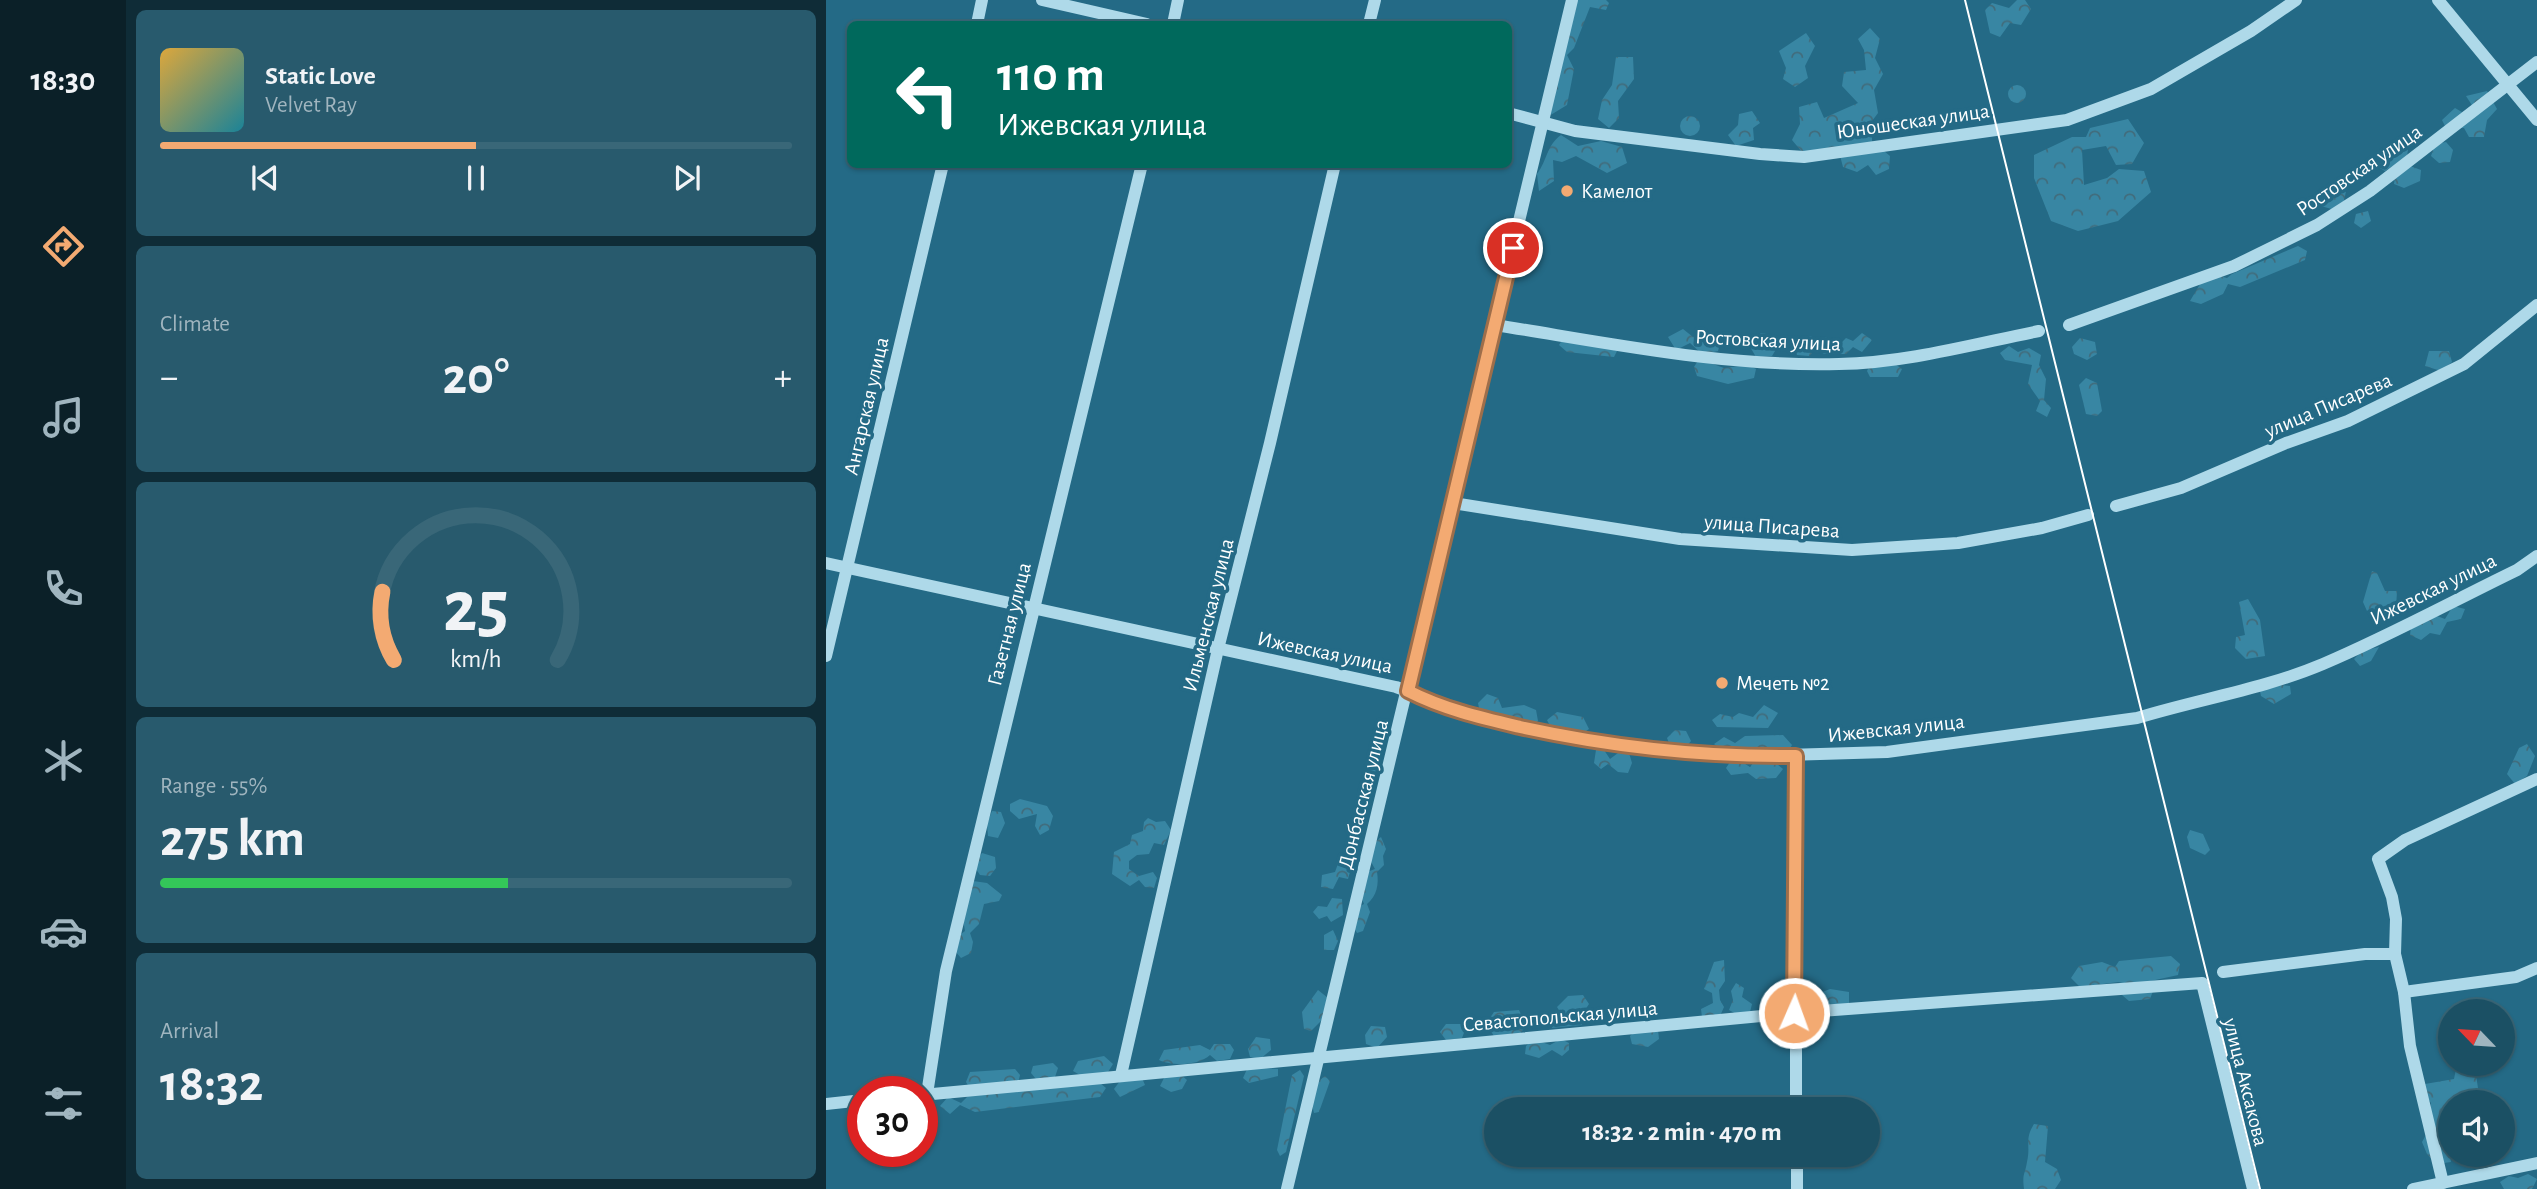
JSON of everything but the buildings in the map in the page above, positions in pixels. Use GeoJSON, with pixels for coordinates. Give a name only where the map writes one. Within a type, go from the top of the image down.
{"type":"FeatureCollection","features":[{"type":"Feature","properties":{"kind":"street"},"geometry":{"type":"LineString","coordinates":[[977,21],[982,0]]}},
{"type":"Feature","properties":{"kind":"street"},"geometry":{"type":"LineString","coordinates":[[1042,0],[1134,21]]}},
{"type":"Feature","properties":{"kind":"street"},"geometry":{"type":"LineString","coordinates":[[1174,21],[1178,0]]}},
{"type":"Feature","properties":{"kind":"street"},"geometry":{"type":"LineString","coordinates":[[1370,21],[1375,0]]}},
{"type":"Feature","properties":{"kind":"street","name":"Донбасская улица"},"geometry":{"type":"LineString","coordinates":[[1287,1189],[1572,0]]}},
{"type":"Feature","properties":{"kind":"street","name":"Юношеская улица"},"geometry":{"type":"LineString","coordinates":[[1512,114],[1575,131],[1804,157],[2067,120],[2151,89],[2251,31],[2296,0]]}},
{"type":"Feature","properties":{"kind":"street"},"geometry":{"type":"LineString","coordinates":[[2438,0],[2537,120]]}},
{"type":"Feature","properties":{"kind":"street","name":"Ростовская улица"},"geometry":{"type":"LineString","coordinates":[[2069,325],[2234,266],[2316,225],[2370,191],[2537,62]]}},
{"type":"Feature","properties":{"kind":"street","name":"Ангарская улица"},"geometry":{"type":"LineString","coordinates":[[826,656],[942,168]]}},
{"type":"Feature","properties":{"kind":"street","name":"Газетная улица"},"geometry":{"type":"LineString","coordinates":[[928,1076],[946,971],[1141,168]]}},
{"type":"Feature","properties":{"kind":"street","name":"Ильменская улица"},"geometry":{"type":"LineString","coordinates":[[1121,1075],[1218,649],[1270,443],[1334,168]]}},
{"type":"Feature","properties":{"kind":"street","name":"улица Писарева"},"geometry":{"type":"LineString","coordinates":[[2116,506],[2181,488],[2286,443],[2348,421],[2464,364],[2537,305]]}},
{"type":"Feature","properties":{"kind":"street","name":"Ростовская улица"},"geometry":{"type":"LineString","coordinates":[[1495,325],[1708,359],[1840,364],[1905,357],[2039,331]]}},
{"type":"Feature","properties":{"kind":"street","name":"улица Писарева"},"geometry":{"type":"LineString","coordinates":[[1453,502],[1680,539],[1852,550],[1958,543],[2042,528],[2088,515]]}},
{"type":"Feature","properties":{"kind":"street","name":"Ижевская улица"},"geometry":{"type":"LineString","coordinates":[[826,563],[1408,691],[1479,717],[1574,739],[1688,754],[1796,756],[1887,752],[2137,718],[2168,711],[2281,680],[2323,664],[2517,570],[2537,556]]}},
{"type":"Feature","properties":{"kind":"street"},"geometry":{"type":"LineString","coordinates":[[1796,756],[1796,1097]]}},
{"type":"Feature","properties":{"kind":"street"},"geometry":{"type":"LineString","coordinates":[[2444,1182],[2410,1046],[2404,992],[2395,954],[2396,919],[2392,897],[2378,859],[2405,840],[2537,779]]}},
{"type":"Feature","properties":{"kind":"street"},"geometry":{"type":"LineString","coordinates":[[2223,972],[2365,954],[2395,954]]}},
{"type":"Feature","properties":{"kind":"street"},"geometry":{"type":"LineString","coordinates":[[2404,992],[2516,977],[2537,968]]}},
{"type":"Feature","properties":{"kind":"street","name":"Севастопольская улица"},"geometry":{"type":"LineString","coordinates":[[938,1093],[1794,1013],[2202,984]]}},
{"type":"Feature","properties":{"kind":"street","name":"улица Аксакова"},"geometry":{"type":"LineString","coordinates":[[2202,984],[2253,1189]]}},
{"type":"Feature","properties":{"kind":"street"},"geometry":{"type":"LineString","coordinates":[[826,1104],[847,1102]]}},
{"type":"Feature","properties":{"kind":"street"},"geometry":{"type":"LineString","coordinates":[[2413,1189],[2537,1163]]}},
{"type":"Feature","properties":{"kind":"street"},"geometry":{"type":"LineString","coordinates":[[1797,1167],[1797,1189]]}},
{"type":"Feature","properties":{"kind":"green space"},"geometry":{"type":"Polygon","coordinates":[[[1571,0],[1606,0],[1609,3],[1606,10],[1590,7],[1574,48],[1567,55],[1574,69],[1567,105],[1549,116],[1571,0]]]}},
{"type":"Feature","properties":{"kind":"green space"},"geometry":{"type":"Polygon","coordinates":[[[2017,0],[2025,0],[2031,9],[2021,25],[2010,23],[2000,37],[1990,33],[1985,10],[1992,3],[2009,8],[2017,0]]]}},
{"type":"Feature","properties":{"kind":"green space"},"geometry":{"type":"Polygon","coordinates":[[[1870,28],[1880,39],[1875,58],[1883,74],[1874,90],[1878,113],[1872,121],[1872,141],[1890,156],[1889,169],[1876,175],[1868,165],[1857,172],[1843,167],[1838,148],[1802,152],[1792,140],[1800,124],[1799,107],[1817,102],[1824,118],[1858,103],[1842,86],[1844,72],[1866,70],[1864,50],[1858,39],[1870,28]]]}},
{"type":"Feature","properties":{"kind":"green space"},"geometry":{"type":"Polygon","coordinates":[[[1806,33],[1815,46],[1805,66],[1808,78],[1795,87],[1783,79],[1786,68],[1779,51],[1806,33]]]}},
{"type":"Feature","properties":{"kind":"green space"},"geometry":{"type":"Polygon","coordinates":[[[1616,57],[1633,57],[1634,79],[1618,101],[1619,118],[1609,128],[1598,119],[1602,100],[1612,85],[1616,57]]]}},
{"type":"Feature","properties":{"kind":"green space"},"geometry":{"type":"Polygon","coordinates":[[[2017,85],[2023,88],[2026,94],[2023,100],[2017,103],[2011,100],[2008,94],[2011,88],[2017,85]]]}},
{"type":"Feature","properties":{"kind":"green space"},"geometry":{"type":"Polygon","coordinates":[[[2487,91],[2497,109],[2487,120],[2484,137],[2469,137],[2464,128],[2446,128],[2442,120],[2455,108],[2472,118],[2477,113],[2466,96],[2487,91]]]}},
{"type":"Feature","properties":{"kind":"green space"},"geometry":{"type":"Polygon","coordinates":[[[1752,111],[1760,123],[1753,128],[1754,140],[1736,146],[1728,135],[1738,125],[1739,114],[1752,111]]]}},
{"type":"Feature","properties":{"kind":"green space"},"geometry":{"type":"Polygon","coordinates":[[[1686,116],[1694,116],[1700,126],[1694,136],[1686,136],[1680,130],[1680,122],[1686,116]]]}},
{"type":"Feature","properties":{"kind":"green space"},"geometry":{"type":"Polygon","coordinates":[[[2128,119],[2144,143],[2132,164],[2116,165],[2106,146],[2082,150],[2084,185],[2107,178],[2119,169],[2144,171],[2151,192],[2118,221],[2078,231],[2051,221],[2034,178],[2034,155],[2072,137],[2086,137],[2090,128],[2128,119]]]}},
{"type":"Feature","properties":{"kind":"green space"},"geometry":{"type":"Polygon","coordinates":[[[1561,135],[1578,146],[1601,141],[1622,147],[1627,163],[1607,173],[1576,156],[1562,162],[1553,160],[1554,181],[1539,191],[1537,174],[1552,144],[1561,135]]]}},
{"type":"Feature","properties":{"kind":"green space"},"geometry":{"type":"Polygon","coordinates":[[[2397,142],[2408,149],[2407,157],[2385,171],[2378,167],[2385,158],[2386,150],[2397,142]]]}},
{"type":"Feature","properties":{"kind":"green space"},"geometry":{"type":"Polygon","coordinates":[[[2446,142],[2453,150],[2450,162],[2439,163],[2431,156],[2435,144],[2446,142]]]}},
{"type":"Feature","properties":{"kind":"green space"},"geometry":{"type":"Polygon","coordinates":[[[2410,166],[2421,170],[2420,181],[2404,188],[2394,184],[2395,176],[2410,166]]]}},
{"type":"Feature","properties":{"kind":"green space"},"geometry":{"type":"Polygon","coordinates":[[[2335,180],[2347,186],[2344,201],[2335,210],[2321,206],[2323,188],[2335,180]]]}},
{"type":"Feature","properties":{"kind":"green space"},"geometry":{"type":"Polygon","coordinates":[[[2368,211],[2371,221],[2361,228],[2354,223],[2356,214],[2368,211]]]}},
{"type":"Feature","properties":{"kind":"green space"},"geometry":{"type":"Polygon","coordinates":[[[2298,246],[2307,251],[2305,260],[2240,287],[2228,284],[2223,294],[2201,304],[2190,301],[2203,279],[2215,275],[2227,278],[2298,246]]]}},
{"type":"Feature","properties":{"kind":"green space"},"geometry":{"type":"Polygon","coordinates":[[[1683,329],[1693,337],[1705,333],[1720,343],[1718,351],[1702,354],[1690,343],[1676,350],[1668,337],[1683,329]]]}},
{"type":"Feature","properties":{"kind":"green space"},"geometry":{"type":"Polygon","coordinates":[[[1761,333],[1771,335],[1778,346],[1772,356],[1756,357],[1749,345],[1761,333]]]}},
{"type":"Feature","properties":{"kind":"green space"},"geometry":{"type":"Polygon","coordinates":[[[1862,333],[1872,340],[1862,352],[1853,347],[1846,354],[1824,354],[1816,349],[1809,356],[1797,355],[1794,346],[1801,337],[1811,336],[1819,343],[1825,337],[1841,343],[1846,338],[1853,341],[1862,333]]]}},
{"type":"Feature","properties":{"kind":"green space"},"geometry":{"type":"Polygon","coordinates":[[[1566,334],[1617,351],[1614,357],[1567,352],[1559,345],[1566,334]]]}},
{"type":"Feature","properties":{"kind":"green space"},"geometry":{"type":"Polygon","coordinates":[[[2080,338],[2095,342],[2097,354],[2087,360],[2074,354],[2072,347],[2080,338]]]}},
{"type":"Feature","properties":{"kind":"green space"},"geometry":{"type":"Polygon","coordinates":[[[2009,346],[2018,352],[2029,348],[2041,355],[2039,365],[2046,379],[2044,400],[2051,408],[2047,417],[2036,411],[2040,401],[2028,384],[2032,365],[2005,360],[2000,353],[2009,346]]]}},
{"type":"Feature","properties":{"kind":"green space"},"geometry":{"type":"Polygon","coordinates":[[[2429,351],[2449,351],[2452,362],[2441,371],[2425,366],[2429,351]]]}},
{"type":"Feature","properties":{"kind":"green space"},"geometry":{"type":"Polygon","coordinates":[[[1699,359],[1724,368],[1748,365],[1756,369],[1754,378],[1728,384],[1697,376],[1694,367],[1699,359]]]}},
{"type":"Feature","properties":{"kind":"green space"},"geometry":{"type":"Polygon","coordinates":[[[1871,363],[1895,364],[1902,369],[1898,377],[1870,377],[1867,371],[1871,363]]]}},
{"type":"Feature","properties":{"kind":"green space"},"geometry":{"type":"Polygon","coordinates":[[[2086,378],[2097,383],[2102,411],[2097,416],[2086,414],[2079,385],[2086,378]]]}},
{"type":"Feature","properties":{"kind":"green space"},"geometry":{"type":"Polygon","coordinates":[[[2372,571],[2377,573],[2385,591],[2397,591],[2396,608],[2371,620],[2363,602],[2372,571]]]}},
{"type":"Feature","properties":{"kind":"green space"},"geometry":{"type":"Polygon","coordinates":[[[2248,599],[2260,620],[2265,656],[2246,659],[2235,648],[2236,637],[2245,635],[2239,602],[2248,599]]]}},
{"type":"Feature","properties":{"kind":"green space"},"geometry":{"type":"Polygon","coordinates":[[[2453,606],[2465,609],[2461,619],[2447,622],[2440,635],[2430,633],[2421,640],[2410,635],[2411,627],[2434,615],[2445,619],[2453,606]]]}},
{"type":"Feature","properties":{"kind":"green space"},"geometry":{"type":"Polygon","coordinates":[[[2379,647],[2371,661],[2360,666],[2354,659],[2362,651],[2379,647]]]}},
{"type":"Feature","properties":{"kind":"green space"},"geometry":{"type":"Polygon","coordinates":[[[2270,684],[2290,686],[2291,694],[2274,704],[2261,696],[2260,691],[2270,684]]]}},
{"type":"Feature","properties":{"kind":"green space"},"geometry":{"type":"Polygon","coordinates":[[[1487,694],[1498,698],[1502,708],[1524,705],[1536,710],[1538,721],[1531,727],[1514,724],[1502,714],[1494,717],[1480,713],[1478,703],[1487,694]]]}},
{"type":"Feature","properties":{"kind":"green space"},"geometry":{"type":"Polygon","coordinates":[[[1764,705],[1778,713],[1768,728],[1717,727],[1712,720],[1720,714],[1733,717],[1739,713],[1753,717],[1764,705]]]}},
{"type":"Feature","properties":{"kind":"green space"},"geometry":{"type":"Polygon","coordinates":[[[1557,712],[1583,717],[1589,729],[1580,735],[1552,730],[1547,720],[1557,712]]]}},
{"type":"Feature","properties":{"kind":"green space"},"geometry":{"type":"Polygon","coordinates":[[[1380,726],[1388,727],[1389,736],[1383,746],[1375,783],[1366,789],[1361,783],[1369,752],[1378,746],[1374,735],[1380,726]]]}},
{"type":"Feature","properties":{"kind":"green space"},"geometry":{"type":"Polygon","coordinates":[[[1675,730],[1686,731],[1691,741],[1686,747],[1671,748],[1667,738],[1675,730]]]}},
{"type":"Feature","properties":{"kind":"green space"},"geometry":{"type":"Polygon","coordinates":[[[1783,735],[1792,745],[1787,753],[1744,752],[1736,747],[1723,751],[1714,744],[1724,737],[1735,743],[1745,736],[1783,735]]]}},
{"type":"Feature","properties":{"kind":"green space"},"geometry":{"type":"Polygon","coordinates":[[[2527,744],[2535,756],[2527,776],[2515,784],[2507,774],[2519,748],[2527,744]]]}},
{"type":"Feature","properties":{"kind":"green space"},"geometry":{"type":"Polygon","coordinates":[[[1596,750],[1604,750],[1610,759],[1618,753],[1629,753],[1632,763],[1628,773],[1618,772],[1608,764],[1601,769],[1594,763],[1596,750]]]}},
{"type":"Feature","properties":{"kind":"green space"},"geometry":{"type":"Polygon","coordinates":[[[1772,760],[1783,769],[1776,778],[1756,779],[1748,773],[1731,775],[1726,768],[1730,762],[1742,762],[1750,767],[1754,762],[1772,760]]]}},
{"type":"Feature","properties":{"kind":"green space"},"geometry":{"type":"Polygon","coordinates":[[[1020,799],[1047,806],[1053,816],[1049,830],[1040,835],[1035,826],[1037,814],[1019,819],[1010,811],[1010,804],[1020,799]]]}},
{"type":"Feature","properties":{"kind":"green space"},"geometry":{"type":"Polygon","coordinates":[[[992,811],[1001,812],[1005,823],[998,838],[988,836],[987,824],[992,811]]]}},
{"type":"Feature","properties":{"kind":"green space"},"geometry":{"type":"Polygon","coordinates":[[[1148,818],[1156,822],[1165,821],[1171,830],[1164,845],[1154,843],[1149,854],[1137,855],[1129,861],[1129,869],[1139,876],[1153,872],[1157,878],[1154,888],[1145,887],[1139,880],[1130,886],[1112,874],[1114,852],[1130,844],[1132,835],[1143,831],[1144,822],[1148,818]]]}},
{"type":"Feature","properties":{"kind":"green space"},"geometry":{"type":"Polygon","coordinates":[[[2190,830],[2203,834],[2210,850],[2205,855],[2190,848],[2187,837],[2190,830]]]}},
{"type":"Feature","properties":{"kind":"green space"},"geometry":{"type":"Polygon","coordinates":[[[1381,837],[1386,849],[1383,856],[1384,865],[1377,872],[1377,890],[1367,904],[1370,912],[1363,931],[1357,933],[1353,926],[1358,907],[1364,904],[1361,896],[1367,872],[1375,869],[1370,860],[1374,843],[1381,837]]]}},
{"type":"Feature","properties":{"kind":"green space"},"geometry":{"type":"Polygon","coordinates":[[[982,853],[995,857],[996,868],[990,876],[980,875],[976,869],[982,853]]]}},
{"type":"Feature","properties":{"kind":"green space"},"geometry":{"type":"Polygon","coordinates":[[[1347,853],[1353,861],[1348,879],[1339,877],[1333,889],[1321,887],[1322,875],[1335,872],[1339,861],[1347,853]]]}},
{"type":"Feature","properties":{"kind":"green space"},"geometry":{"type":"Polygon","coordinates":[[[973,881],[987,883],[1002,895],[999,901],[984,904],[979,924],[970,933],[973,942],[971,953],[961,958],[955,951],[956,938],[965,931],[962,913],[973,881]]]}},
{"type":"Feature","properties":{"kind":"green space"},"geometry":{"type":"Polygon","coordinates":[[[1332,898],[1342,899],[1343,915],[1331,922],[1327,916],[1319,919],[1313,912],[1318,906],[1327,907],[1332,898]]]}},
{"type":"Feature","properties":{"kind":"green space"},"geometry":{"type":"Polygon","coordinates":[[[1333,930],[1338,941],[1334,950],[1324,950],[1324,935],[1333,930]]]}},
{"type":"Feature","properties":{"kind":"green space"},"geometry":{"type":"Polygon","coordinates":[[[2171,956],[2180,964],[2178,975],[2146,982],[2153,991],[2150,999],[2129,1001],[2122,995],[2129,984],[2118,982],[2080,987],[2071,978],[2079,966],[2102,962],[2115,967],[2119,961],[2171,956]]]}},
{"type":"Feature","properties":{"kind":"green space"},"geometry":{"type":"Polygon","coordinates":[[[1724,960],[1725,981],[1719,990],[1724,1007],[1720,1016],[1702,1017],[1701,1009],[1713,1003],[1712,993],[1704,989],[1714,962],[1724,960]]]}},
{"type":"Feature","properties":{"kind":"green space"},"geometry":{"type":"Polygon","coordinates":[[[1736,983],[1744,988],[1742,997],[1752,1004],[1750,1012],[1740,1016],[1729,1010],[1733,1000],[1731,991],[1736,983]]]}},
{"type":"Feature","properties":{"kind":"green space"},"geometry":{"type":"Polygon","coordinates":[[[1830,989],[1849,992],[1849,1003],[1832,1007],[1817,1005],[1815,995],[1830,989]]]}},
{"type":"Feature","properties":{"kind":"green space"},"geometry":{"type":"Polygon","coordinates":[[[1318,990],[1328,998],[1323,1019],[1311,1031],[1304,1029],[1302,1012],[1318,990]]]}},
{"type":"Feature","properties":{"kind":"green space"},"geometry":{"type":"Polygon","coordinates":[[[1583,995],[1589,1004],[1583,1013],[1582,1025],[1552,1028],[1550,1020],[1562,1015],[1557,1007],[1568,996],[1583,995]]]}},
{"type":"Feature","properties":{"kind":"green space"},"geometry":{"type":"Polygon","coordinates":[[[1519,1010],[1526,1025],[1520,1034],[1494,1036],[1486,1024],[1494,1012],[1519,1010]]]}},
{"type":"Feature","properties":{"kind":"green space"},"geometry":{"type":"Polygon","coordinates":[[[1446,1024],[1461,1024],[1465,1030],[1462,1038],[1446,1040],[1440,1032],[1446,1024]]]}},
{"type":"Feature","properties":{"kind":"green space"},"geometry":{"type":"Polygon","coordinates":[[[1371,1026],[1385,1027],[1387,1037],[1377,1048],[1366,1044],[1365,1035],[1371,1026]]]}},
{"type":"Feature","properties":{"kind":"green space"},"geometry":{"type":"Polygon","coordinates":[[[1637,1029],[1658,1030],[1659,1039],[1648,1047],[1632,1044],[1630,1036],[1637,1029]]]}},
{"type":"Feature","properties":{"kind":"green space"},"geometry":{"type":"Polygon","coordinates":[[[1256,1037],[1270,1039],[1271,1050],[1260,1059],[1250,1057],[1248,1049],[1256,1037]]]}},
{"type":"Feature","properties":{"kind":"green space"},"geometry":{"type":"Polygon","coordinates":[[[1533,1039],[1550,1045],[1561,1039],[1569,1043],[1569,1050],[1562,1056],[1552,1050],[1539,1058],[1525,1054],[1526,1046],[1533,1039]]]}},
{"type":"Feature","properties":{"kind":"green space"},"geometry":{"type":"Polygon","coordinates":[[[1214,1044],[1230,1044],[1234,1050],[1230,1059],[1217,1061],[1210,1055],[1185,1064],[1159,1060],[1164,1050],[1200,1045],[1210,1050],[1214,1044]]]}},
{"type":"Feature","properties":{"kind":"green space"},"geometry":{"type":"Polygon","coordinates":[[[1104,1056],[1113,1064],[1108,1072],[1080,1075],[1073,1071],[1078,1061],[1104,1056]]]}},
{"type":"Feature","properties":{"kind":"green space"},"geometry":{"type":"Polygon","coordinates":[[[1053,1063],[1058,1068],[1055,1077],[1036,1079],[1031,1073],[1033,1066],[1053,1063]]]}},
{"type":"Feature","properties":{"kind":"green space"},"geometry":{"type":"Polygon","coordinates":[[[1248,1067],[1278,1069],[1278,1076],[1249,1083],[1243,1078],[1248,1067]]]}},
{"type":"Feature","properties":{"kind":"green space"},"geometry":{"type":"Polygon","coordinates":[[[1015,1069],[1020,1075],[1018,1083],[969,1087],[966,1082],[970,1072],[1015,1069]]]}},
{"type":"Feature","properties":{"kind":"green space"},"geometry":{"type":"Polygon","coordinates":[[[1300,1070],[1304,1076],[1286,1152],[1280,1156],[1277,1150],[1292,1075],[1300,1070]]]}},
{"type":"Feature","properties":{"kind":"green space"},"geometry":{"type":"Polygon","coordinates":[[[1180,1074],[1187,1080],[1182,1089],[1171,1092],[1160,1086],[1164,1078],[1180,1074]]]}},
{"type":"Feature","properties":{"kind":"green space"},"geometry":{"type":"Polygon","coordinates":[[[1325,1076],[1330,1081],[1319,1112],[1314,1113],[1314,1093],[1325,1076]]]}},
{"type":"Feature","properties":{"kind":"green space"},"geometry":{"type":"Polygon","coordinates":[[[2455,1076],[2476,1076],[2478,1090],[2438,1090],[2436,1164],[2427,1154],[2422,1142],[2427,1133],[2431,1103],[2422,1090],[2425,1084],[2454,1079],[2455,1076]]]}},
{"type":"Feature","properties":{"kind":"green space"},"geometry":{"type":"Polygon","coordinates":[[[1142,1078],[1145,1085],[1120,1097],[1114,1089],[1120,1081],[1142,1078]]]}},
{"type":"Feature","properties":{"kind":"green space"},"geometry":{"type":"Polygon","coordinates":[[[1100,1083],[1106,1088],[1100,1097],[975,1112],[960,1105],[950,1114],[940,1106],[948,1097],[961,1103],[968,1096],[1100,1083]]]}},
{"type":"Feature","properties":{"kind":"green space"},"geometry":{"type":"Polygon","coordinates":[[[2034,1124],[2048,1126],[2045,1162],[2057,1169],[2061,1180],[2055,1189],[2024,1189],[2028,1139],[2034,1124]]]}},
{"type":"Feature","properties":{"kind":"green space"},"geometry":{"type":"Polygon","coordinates":[[[2528,1174],[2537,1179],[2532,1189],[2504,1189],[2500,1182],[2509,1176],[2518,1178],[2528,1174]]]}},
{"type":"Feature","properties":{"kind":"tram line"},"geometry":{"type":"LineString","coordinates":[[1965,0],[2260,1189]]}},
{"type":"Feature","properties":{"kind":"place","name":"Камелот"},"geometry":{"type":"Point","coordinates":[1567,191]}},
{"type":"Feature","properties":{"kind":"place","name":"Мечеть №2"},"geometry":{"type":"Point","coordinates":[1722,683]}},
{"type":"Feature","properties":{"kind":"route"},"geometry":{"type":"LineString","coordinates":[[1513,248],[1408,691],[1479,717],[1574,739],[1688,754],[1796,756],[1794,1013]]}}]}
